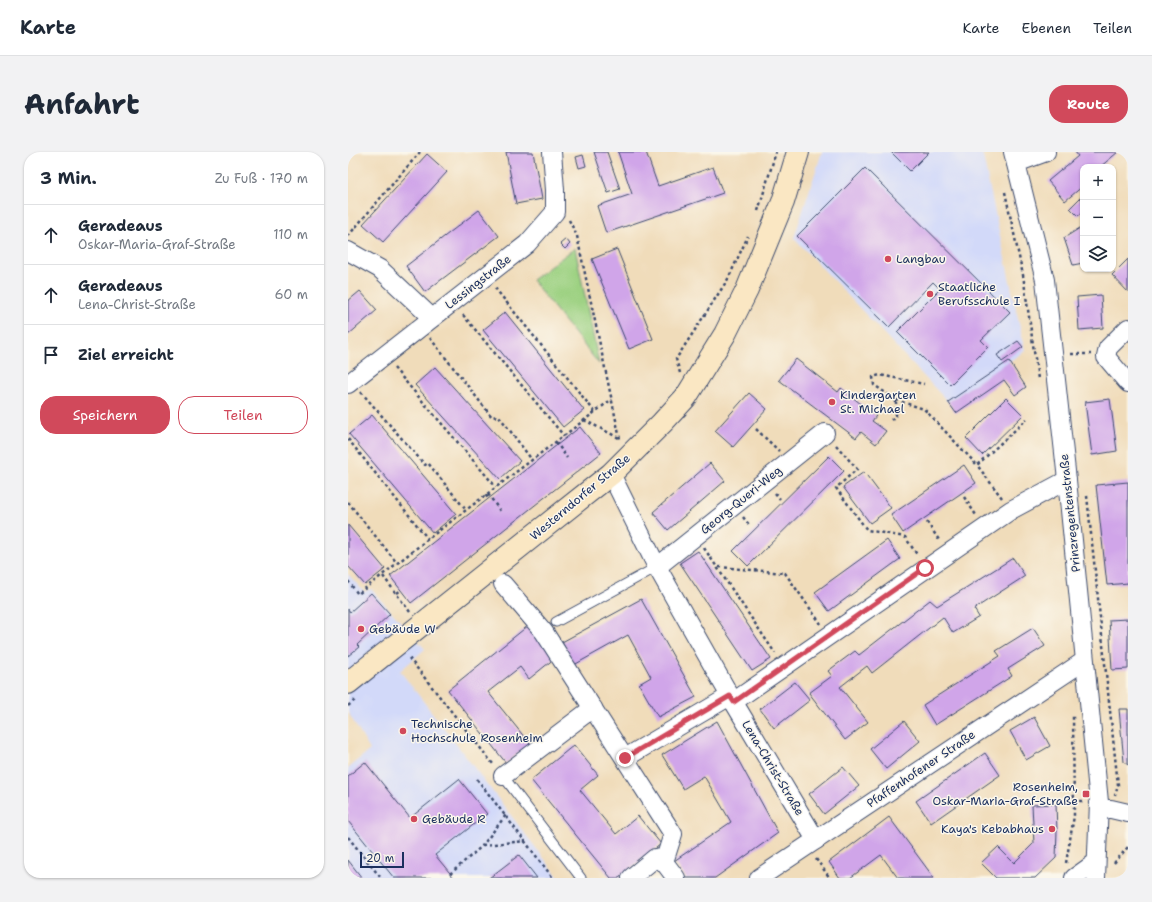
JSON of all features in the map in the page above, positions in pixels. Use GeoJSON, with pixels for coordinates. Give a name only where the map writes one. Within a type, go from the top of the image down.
{"type":"FeatureCollection","features":[{"type":"Feature","properties":{"kind":"main road","name":"Westerndorfer Straße"},"geometry":{"type":"LineString","coordinates":[[348,683],[611,474],[627,446],[686,397],[726,334],[747,290],[784,202],[798,152]]}},
{"type":"Feature","properties":{"kind":"street"},"geometry":{"type":"LineString","coordinates":[[552,152],[555,212]]}},
{"type":"Feature","properties":{"kind":"street"},"geometry":{"type":"LineString","coordinates":[[1015,158],[1046,152]]}},
{"type":"Feature","properties":{"kind":"street","name":"Prinzregentenstraße"},"geometry":{"type":"LineString","coordinates":[[1015,158],[1045,280],[1067,480],[1099,808],[1096,870]]}},
{"type":"Feature","properties":{"kind":"street","name":"Lessingstraße"},"geometry":{"type":"LineString","coordinates":[[350,382],[527,244],[555,212]]}},
{"type":"Feature","properties":{"kind":"street"},"geometry":{"type":"LineString","coordinates":[[348,251],[380,269],[427,322]]}},
{"type":"Feature","properties":{"kind":"street"},"geometry":{"type":"LineString","coordinates":[[1128,328],[1108,348],[1106,357],[1128,383]]}},
{"type":"Feature","properties":{"kind":"street","name":"Georg-Queri-Weg"},"geometry":{"type":"LineString","coordinates":[[657,567],[825,433]]}},
{"type":"Feature","properties":{"kind":"street","name":"Lena-Christ-Straße"},"geometry":{"type":"LineString","coordinates":[[611,474],[657,567],[811,842]]}},
{"type":"Feature","properties":{"kind":"street"},"geometry":{"type":"LineString","coordinates":[[625,758],[732,699],[784,667],[925,568],[1011,510],[1067,480]]}},
{"type":"Feature","properties":{"kind":"street"},"geometry":{"type":"LineString","coordinates":[[503,584],[550,627],[593,708],[673,834],[664,862]]}},
{"type":"Feature","properties":{"kind":"street","name":"Pfaffenhofener Straße"},"geometry":{"type":"LineString","coordinates":[[759,878],[1084,661]]}},
{"type":"Feature","properties":{"kind":"street"},"geometry":{"type":"LineString","coordinates":[[503,776],[593,708]]}},
{"type":"Feature","properties":{"kind":"street"},"geometry":{"type":"LineString","coordinates":[[1099,808],[1128,813]]}},
{"type":"Feature","properties":{"kind":"street"},"geometry":{"type":"LineString","coordinates":[[630,878],[655,858],[664,862],[676,878]]}},
{"type":"Feature","properties":{"kind":"street"},"geometry":{"type":"LineString","coordinates":[[1069,872],[1096,870]]}},
{"type":"Feature","properties":{"kind":"lane"},"geometry":{"type":"LineString","coordinates":[[550,627],[657,567]]}},
{"type":"Feature","properties":{"kind":"lane"},"geometry":{"type":"LineString","coordinates":[[503,776],[581,878]]}},
{"type":"Feature","properties":{"kind":"path"},"geometry":{"type":"LineString","coordinates":[[348,237],[420,152]]}},
{"type":"Feature","properties":{"kind":"path"},"geometry":{"type":"LineString","coordinates":[[756,218],[776,152]]}},
{"type":"Feature","properties":{"kind":"path"},"geometry":{"type":"LineString","coordinates":[[1004,190],[1023,274],[1039,385]]}},
{"type":"Feature","properties":{"kind":"path"},"geometry":{"type":"LineString","coordinates":[[555,212],[569,220],[577,236],[612,399],[627,446]]}},
{"type":"Feature","properties":{"kind":"path"},"geometry":{"type":"LineString","coordinates":[[686,397],[676,359],[728,279],[750,232]]}},
{"type":"Feature","properties":{"kind":"path"},"geometry":{"type":"LineString","coordinates":[[486,276],[595,412]]}},
{"type":"Feature","properties":{"kind":"path"},"geometry":{"type":"LineString","coordinates":[[452,302],[564,436]]}},
{"type":"Feature","properties":{"kind":"path"},"geometry":{"type":"LineString","coordinates":[[427,322],[492,417],[499,416],[532,460]]}},
{"type":"Feature","properties":{"kind":"path"},"geometry":{"type":"LineString","coordinates":[[384,356],[496,487]]}},
{"type":"Feature","properties":{"kind":"path"},"geometry":{"type":"LineString","coordinates":[[924,384],[880,375],[873,377],[874,384],[896,400],[924,409],[977,465],[1011,510]]}},
{"type":"Feature","properties":{"kind":"path"},"geometry":{"type":"LineString","coordinates":[[350,382],[425,465],[428,463],[466,510]]}},
{"type":"Feature","properties":{"kind":"path"},"geometry":{"type":"LineString","coordinates":[[348,581],[358,594],[612,399]]}},
{"type":"Feature","properties":{"kind":"path"},"geometry":{"type":"LineString","coordinates":[[891,420],[896,415],[896,400]]}},
{"type":"Feature","properties":{"kind":"path"},"geometry":{"type":"LineString","coordinates":[[977,465],[1027,418]]}},
{"type":"Feature","properties":{"kind":"path"},"geometry":{"type":"LineString","coordinates":[[584,420],[627,446]]}},
{"type":"Feature","properties":{"kind":"path"},"geometry":{"type":"LineString","coordinates":[[756,430],[790,460]]}},
{"type":"Feature","properties":{"kind":"path"},"geometry":{"type":"LineString","coordinates":[[825,433],[857,469],[836,488],[867,530],[905,538],[925,568]]}},
{"type":"Feature","properties":{"kind":"path"},"geometry":{"type":"LineString","coordinates":[[348,439],[428,539]]}},
{"type":"Feature","properties":{"kind":"path"},"geometry":{"type":"LineString","coordinates":[[555,444],[567,458]]}},
{"type":"Feature","properties":{"kind":"path"},"geometry":{"type":"LineString","coordinates":[[487,494],[488,499]]}},
{"type":"Feature","properties":{"kind":"path"},"geometry":{"type":"LineString","coordinates":[[487,494],[500,511]]}},
{"type":"Feature","properties":{"kind":"path"},"geometry":{"type":"LineString","coordinates":[[964,497],[985,528]]}},
{"type":"Feature","properties":{"kind":"path"},"geometry":{"type":"LineString","coordinates":[[348,502],[397,564]]}},
{"type":"Feature","properties":{"kind":"path"},"geometry":{"type":"LineString","coordinates":[[927,522],[948,553]]}},
{"type":"Feature","properties":{"kind":"path"},"geometry":{"type":"LineString","coordinates":[[685,544],[703,547],[718,566],[784,667]]}},
{"type":"Feature","properties":{"kind":"path"},"geometry":{"type":"LineString","coordinates":[[718,566],[786,572],[829,636]]}},
{"type":"Feature","properties":{"kind":"path"},"geometry":{"type":"LineString","coordinates":[[383,576],[409,610]]}},
{"type":"Feature","properties":{"kind":"path"},"geometry":{"type":"LineString","coordinates":[[397,593],[401,590]]}},
{"type":"Feature","properties":{"kind":"path"},"geometry":{"type":"LineString","coordinates":[[409,658],[503,776]]}},
{"type":"Feature","properties":{"kind":"path"},"geometry":{"type":"LineString","coordinates":[[1069,872],[1067,861],[1074,816],[1073,713]]}},
{"type":"Feature","properties":{"kind":"path"},"geometry":{"type":"LineString","coordinates":[[477,779],[553,878]]}},
{"type":"Feature","properties":{"kind":"path"},"geometry":{"type":"LineString","coordinates":[[450,874],[482,846],[506,815]]}},
{"type":"Feature","properties":{"kind":"path"},"geometry":{"type":"LineString","coordinates":[[348,837],[381,878]]}},
{"type":"Feature","properties":{"kind":"path"},"geometry":{"type":"LineString","coordinates":[[482,846],[526,841]]}},
{"type":"Feature","properties":{"kind":"path"},"geometry":{"type":"LineString","coordinates":[[811,842],[825,873],[830,878]]}},
{"type":"Feature","properties":{"kind":"shaded area","name":"Staatliche Berufsschule I"},"geometry":{"type":"Polygon","coordinates":[[[822,152],[982,152],[1025,351],[948,402],[794,238],[822,152]]]}},
{"type":"Feature","properties":{"kind":"shaded area","name":"Technische Hochschule Rosenheim"},"geometry":{"type":"Polygon","coordinates":[[[348,574],[364,592],[371,589],[425,649],[400,671],[559,878],[348,878],[348,768],[370,750],[348,712],[348,574]]]}},
{"type":"Feature","properties":{"kind":"green space"},"geometry":{"type":"Polygon","coordinates":[[[575,248],[599,364],[532,280],[575,248]]]}},
{"type":"Feature","properties":{"kind":"building"},"geometry":{"type":"Polygon","coordinates":[[[506,152],[533,152],[542,199],[516,204],[506,152]]]}},
{"type":"Feature","properties":{"kind":"building"},"geometry":{"type":"Polygon","coordinates":[[[594,152],[607,152],[620,189],[608,193],[594,152]]]}},
{"type":"Feature","properties":{"kind":"building"},"geometry":{"type":"Polygon","coordinates":[[[618,152],[646,152],[658,186],[713,167],[723,193],[606,233],[597,206],[632,194],[618,152]]]}},
{"type":"Feature","properties":{"kind":"building"},"geometry":{"type":"Polygon","coordinates":[[[891,152],[929,152],[910,171],[891,152]]]}},
{"type":"Feature","properties":{"kind":"building"},"geometry":{"type":"Polygon","coordinates":[[[1075,152],[1118,152],[1104,164],[1080,164],[1080,188],[1065,201],[1048,181],[1078,156],[1075,152]]]}},
{"type":"Feature","properties":{"kind":"building"},"geometry":{"type":"Polygon","coordinates":[[[427,154],[447,172],[383,242],[363,224],[427,154]]]}},
{"type":"Feature","properties":{"kind":"building"},"geometry":{"type":"Polygon","coordinates":[[[583,155],[586,166],[579,168],[576,157],[583,155]]]}},
{"type":"Feature","properties":{"kind":"building","name":"Langbau"},"geometry":{"type":"Polygon","coordinates":[[[865,168],[1010,312],[981,340],[988,347],[950,385],[897,332],[940,289],[933,282],[889,327],[797,236],[865,168]]]}},
{"type":"Feature","properties":{"kind":"building"},"geometry":{"type":"Polygon","coordinates":[[[1080,198],[1080,214],[1078,216],[1070,208],[1080,198]]]}},
{"type":"Feature","properties":{"kind":"building"},"geometry":{"type":"Polygon","coordinates":[[[479,210],[499,236],[425,292],[406,266],[479,210]]]}},
{"type":"Feature","properties":{"kind":"building"},"geometry":{"type":"Polygon","coordinates":[[[1080,228],[1080,264],[1073,265],[1064,238],[1080,228]]]}},
{"type":"Feature","properties":{"kind":"building"},"geometry":{"type":"Polygon","coordinates":[[[566,239],[570,244],[565,249],[560,244],[566,239]]]}},
{"type":"Feature","properties":{"kind":"building"},"geometry":{"type":"Polygon","coordinates":[[[617,249],[653,339],[629,349],[592,259],[617,249]]]}},
{"type":"Feature","properties":{"kind":"building"},"geometry":{"type":"Polygon","coordinates":[[[1128,259],[1128,292],[1112,275],[1128,259]]]}},
{"type":"Feature","properties":{"kind":"building"},"geometry":{"type":"Polygon","coordinates":[[[360,291],[377,310],[348,335],[348,301],[360,291]]]}},
{"type":"Feature","properties":{"kind":"building"},"geometry":{"type":"Polygon","coordinates":[[[1101,295],[1103,328],[1079,330],[1077,297],[1101,295]]]}},
{"type":"Feature","properties":{"kind":"building"},"geometry":{"type":"Polygon","coordinates":[[[505,312],[584,410],[563,427],[483,330],[505,312]]]}},
{"type":"Feature","properties":{"kind":"building"},"geometry":{"type":"Polygon","coordinates":[[[1018,341],[1023,347],[1002,362],[997,355],[1018,341]]]}},
{"type":"Feature","properties":{"kind":"building","name":"Kindergarten St. Michael"},"geometry":{"type":"Polygon","coordinates":[[[796,359],[838,392],[841,388],[876,416],[872,421],[886,431],[876,444],[861,432],[856,438],[779,380],[796,359]]]}},
{"type":"Feature","properties":{"kind":"building"},"geometry":{"type":"Polygon","coordinates":[[[1009,361],[1026,387],[1015,395],[1004,380],[956,413],[948,402],[1009,361]]]}},
{"type":"Feature","properties":{"kind":"building"},"geometry":{"type":"Polygon","coordinates":[[[435,367],[520,461],[500,479],[415,385],[435,367]]]}},
{"type":"Feature","properties":{"kind":"building"},"geometry":{"type":"Polygon","coordinates":[[[749,393],[767,409],[733,447],[715,431],[749,393]]]}},
{"type":"Feature","properties":{"kind":"building"},"geometry":{"type":"Polygon","coordinates":[[[1006,398],[1023,415],[982,455],[966,438],[1006,398]]]}},
{"type":"Feature","properties":{"kind":"building"},"geometry":{"type":"Polygon","coordinates":[[[1110,399],[1117,451],[1092,455],[1085,402],[1110,399]]]}},
{"type":"Feature","properties":{"kind":"building"},"geometry":{"type":"Polygon","coordinates":[[[372,415],[456,514],[433,533],[349,434],[372,415]]]}},
{"type":"Feature","properties":{"kind":"building"},"geometry":{"type":"Polygon","coordinates":[[[580,427],[601,453],[411,603],[390,576],[580,427]]]}},
{"type":"Feature","properties":{"kind":"building"},"geometry":{"type":"Polygon","coordinates":[[[829,456],[844,471],[748,566],[733,551],[829,456]]]}},
{"type":"Feature","properties":{"kind":"building"},"geometry":{"type":"Polygon","coordinates":[[[710,463],[725,481],[668,530],[653,512],[710,463]]]}},
{"type":"Feature","properties":{"kind":"building"},"geometry":{"type":"Polygon","coordinates":[[[964,465],[976,483],[903,533],[891,515],[964,465]]]}},
{"type":"Feature","properties":{"kind":"building"},"geometry":{"type":"Polygon","coordinates":[[[864,472],[891,508],[870,523],[843,487],[864,472]]]}},
{"type":"Feature","properties":{"kind":"building"},"geometry":{"type":"Polygon","coordinates":[[[1128,482],[1128,583],[1107,585],[1096,485],[1128,482]]]}},
{"type":"Feature","properties":{"kind":"building"},"geometry":{"type":"Polygon","coordinates":[[[348,525],[385,569],[365,585],[348,566],[348,525]]]}},
{"type":"Feature","properties":{"kind":"building"},"geometry":{"type":"Polygon","coordinates":[[[887,540],[900,559],[829,611],[815,592],[887,540]]]}},
{"type":"Feature","properties":{"kind":"building"},"geometry":{"type":"Polygon","coordinates":[[[698,551],[771,659],[752,671],[680,563],[698,551]]]}},
{"type":"Feature","properties":{"kind":"building"},"geometry":{"type":"Polygon","coordinates":[[[1013,558],[1025,576],[974,609],[979,617],[953,633],[943,617],[872,673],[867,666],[840,687],[868,722],[845,740],[809,693],[832,676],[828,671],[855,651],[859,655],[930,600],[937,606],[1013,558]]]}},
{"type":"Feature","properties":{"kind":"building","name":"Gebäude W"},"geometry":{"type":"Polygon","coordinates":[[[371,593],[390,614],[357,645],[359,647],[348,656],[348,609],[350,612],[371,593]]]}},
{"type":"Feature","properties":{"kind":"building"},"geometry":{"type":"Polygon","coordinates":[[[641,599],[696,697],[658,717],[639,684],[651,677],[628,635],[574,665],[562,642],[641,599]]]}},
{"type":"Feature","properties":{"kind":"building"},"geometry":{"type":"Polygon","coordinates":[[[1128,619],[1128,669],[1112,670],[1109,620],[1128,619]]]}},
{"type":"Feature","properties":{"kind":"building"},"geometry":{"type":"Polygon","coordinates":[[[529,625],[555,658],[529,679],[520,667],[488,692],[530,744],[506,763],[448,690],[529,625]]]}},
{"type":"Feature","properties":{"kind":"building"},"geometry":{"type":"Polygon","coordinates":[[[1033,628],[1045,646],[1008,669],[1012,676],[935,725],[923,705],[1000,656],[996,651],[1033,628]]]}},
{"type":"Feature","properties":{"kind":"building"},"geometry":{"type":"Polygon","coordinates":[[[795,682],[810,700],[774,728],[760,709],[795,682]]]}},
{"type":"Feature","properties":{"kind":"building"},"geometry":{"type":"Polygon","coordinates":[[[1119,709],[1128,709],[1128,765],[1124,762],[1119,709]]]}},
{"type":"Feature","properties":{"kind":"building"},"geometry":{"type":"Polygon","coordinates":[[[1034,717],[1050,746],[1026,760],[1010,731],[1034,717]]]}},
{"type":"Feature","properties":{"kind":"building"},"geometry":{"type":"Polygon","coordinates":[[[717,721],[778,833],[715,878],[686,878],[674,861],[731,822],[704,776],[683,789],[662,755],[717,721]]]}},
{"type":"Feature","properties":{"kind":"building"},"geometry":{"type":"Polygon","coordinates":[[[904,721],[920,741],[886,769],[870,749],[904,721]]]}},
{"type":"Feature","properties":{"kind":"building"},"geometry":{"type":"Polygon","coordinates":[[[574,745],[598,775],[580,790],[616,834],[638,816],[661,844],[619,878],[611,878],[531,780],[574,745]]]}},
{"type":"Feature","properties":{"kind":"building"},"geometry":{"type":"Polygon","coordinates":[[[985,753],[1000,775],[931,823],[916,801],[985,753]]]}},
{"type":"Feature","properties":{"kind":"building","name":"Gebäude R"},"geometry":{"type":"Polygon","coordinates":[[[365,762],[410,818],[459,779],[487,814],[435,855],[454,878],[394,878],[348,821],[348,776],[365,762]]]}},
{"type":"Feature","properties":{"kind":"building"},"geometry":{"type":"Polygon","coordinates":[[[843,767],[859,786],[824,814],[809,794],[843,767]]]}},
{"type":"Feature","properties":{"kind":"building"},"geometry":{"type":"Polygon","coordinates":[[[1056,804],[1056,858],[1035,878],[996,878],[981,863],[998,847],[1014,863],[1034,843],[1032,805],[1056,804]]]}},
{"type":"Feature","properties":{"kind":"building"},"geometry":{"type":"Polygon","coordinates":[[[889,817],[934,878],[898,878],[881,855],[850,878],[840,878],[829,862],[889,817]]]}},
{"type":"Feature","properties":{"kind":"building"},"geometry":{"type":"Polygon","coordinates":[[[519,855],[537,878],[489,878],[519,855]]]}},
{"type":"Feature","properties":{"kind":"building"},"geometry":{"type":"Polygon","coordinates":[[[348,860],[362,878],[348,878],[348,860]]]}},
{"type":"Feature","properties":{"kind":"place","name":"Langbau"},"geometry":{"type":"Point","coordinates":[888,259]}},
{"type":"Feature","properties":{"kind":"place","name":"Staatliche Berufsschule I"},"geometry":{"type":"Point","coordinates":[930,294]}},
{"type":"Feature","properties":{"kind":"place","name":"Kindergarten St. Michael"},"geometry":{"type":"Point","coordinates":[832,402]}},
{"type":"Feature","properties":{"kind":"place","name":"Gebäude W"},"geometry":{"type":"Point","coordinates":[361,629]}},
{"type":"Feature","properties":{"kind":"place","name":"Technische Hochschule Rosenheim"},"geometry":{"type":"Point","coordinates":[403,731]}},
{"type":"Feature","properties":{"kind":"place","name":"Rosenheim, Oskar-Maria-Graf-Straße"},"geometry":{"type":"Point","coordinates":[1086,794]}},
{"type":"Feature","properties":{"kind":"place","name":"Gebäude R"},"geometry":{"type":"Point","coordinates":[414,819]}},
{"type":"Feature","properties":{"kind":"place","name":"Kaya's Kebabhaus"},"geometry":{"type":"Point","coordinates":[1052,829]}},
{"type":"Feature","properties":{"kind":"route"},"geometry":{"type":"LineString","coordinates":[[625,758],[730,696],[734,702],[925,568]]}}]}
